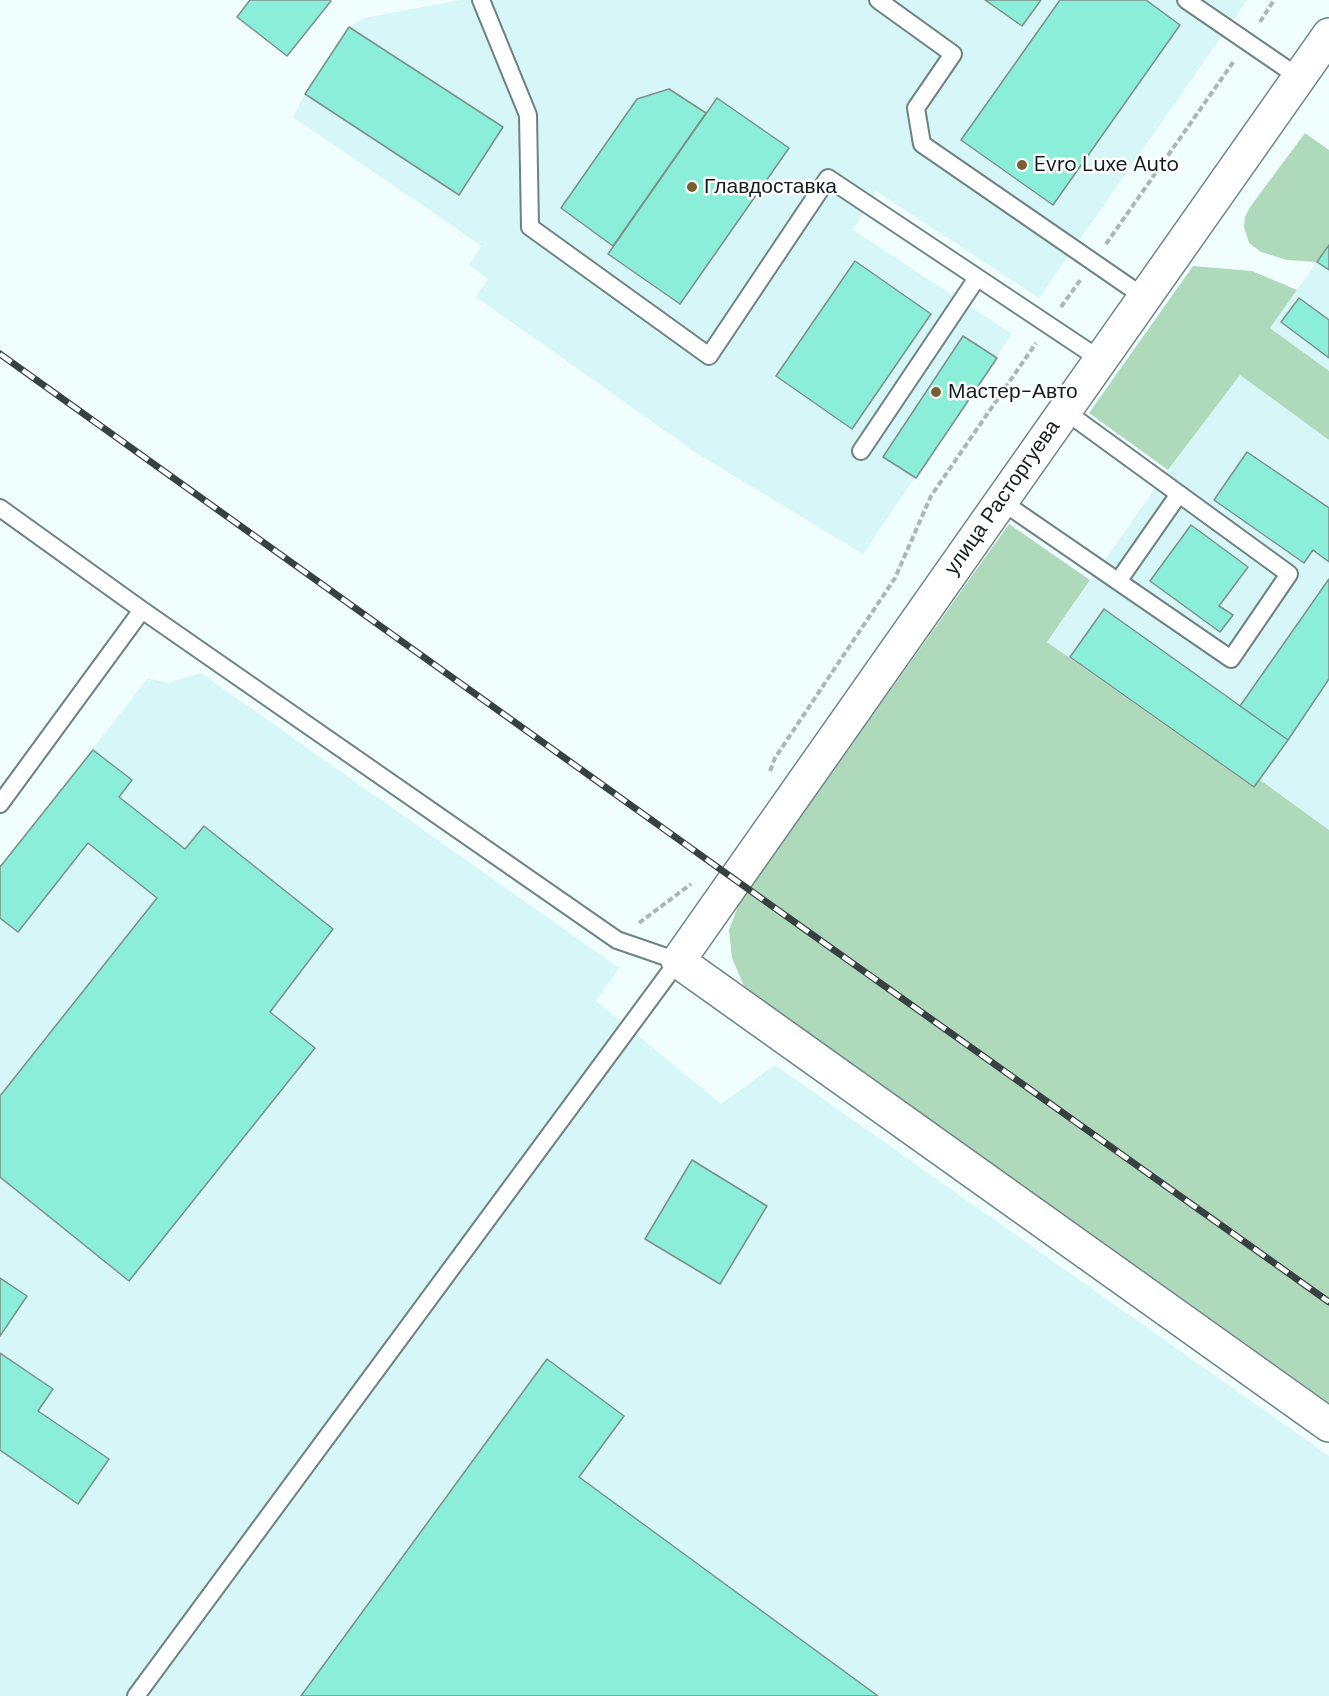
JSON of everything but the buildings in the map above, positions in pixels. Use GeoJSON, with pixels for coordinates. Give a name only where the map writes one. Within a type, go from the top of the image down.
{"type":"FeatureCollection","features":[{"type":"Feature","properties":{"kind":"street","name":"улица Расторгуева"},"geometry":{"type":"LineString","coordinates":[[678,961],[1329,35]]}},
{"type":"Feature","properties":{"kind":"street"},"geometry":{"type":"LineString","coordinates":[[678,961],[1329,1425]]}},
{"type":"Feature","properties":{"kind":"lane"},"geometry":{"type":"LineString","coordinates":[[481,0],[528,115],[530,227],[709,356],[828,178],[1101,360]]}},
{"type":"Feature","properties":{"kind":"lane"},"geometry":{"type":"LineString","coordinates":[[878,0],[953,54],[916,108],[922,144],[1144,297]]}},
{"type":"Feature","properties":{"kind":"lane"},"geometry":{"type":"LineString","coordinates":[[1186,0],[1300,78]]}},
{"type":"Feature","properties":{"kind":"lane"},"geometry":{"type":"LineString","coordinates":[[861,451],[977,278]]}},
{"type":"Feature","properties":{"kind":"lane"},"geometry":{"type":"LineString","coordinates":[[1001,501],[1231,659],[1289,574],[1065,411]]}},
{"type":"Feature","properties":{"kind":"lane"},"geometry":{"type":"LineString","coordinates":[[1119,580],[1179,494]]}},
{"type":"Feature","properties":{"kind":"lane"},"geometry":{"type":"LineString","coordinates":[[0,508],[142,610],[617,940],[678,961],[136,1696]]}},
{"type":"Feature","properties":{"kind":"lane"},"geometry":{"type":"LineString","coordinates":[[0,804],[142,610]]}},
{"type":"Feature","properties":{"kind":"path"},"geometry":{"type":"LineString","coordinates":[[770,774],[775,758],[895,578],[931,496],[1048,325],[1247,43],[1274,0]]}},
{"type":"Feature","properties":{"kind":"path"},"geometry":{"type":"LineString","coordinates":[[617,940],[698,879]]}},
{"type":"Feature","properties":{"kind":"shaded area"},"geometry":{"type":"Polygon","coordinates":[[[461,0],[1247,0],[1039,298],[876,191],[853,230],[1012,334],[863,554],[698,454],[476,297],[488,279],[469,265],[482,246],[293,117],[305,94],[349,27],[364,18],[461,0]]]}},
{"type":"Feature","properties":{"kind":"shaded area"},"geometry":{"type":"Polygon","coordinates":[[[1329,245],[1329,371],[1270,328],[1329,245]]]}},
{"type":"Feature","properties":{"kind":"shaded area"},"geometry":{"type":"Polygon","coordinates":[[[1240,375],[1329,440],[1329,830],[1260,779],[1254,787],[1047,642],[1161,480],[1240,375]]]}},
{"type":"Feature","properties":{"kind":"shaded area"},"geometry":{"type":"Polygon","coordinates":[[[201,673],[619,968],[596,1001],[721,1104],[775,1065],[1329,1456],[1329,1696],[0,1696],[0,867],[148,678],[168,683],[201,673]]]}},
{"type":"Feature","properties":{"kind":"green space"},"geometry":{"type":"Polygon","coordinates":[[[1305,133],[1329,150],[1329,245],[1317,262],[1287,260],[1261,252],[1249,243],[1244,227],[1245,217],[1250,207],[1305,133]]]}},
{"type":"Feature","properties":{"kind":"green space"},"geometry":{"type":"Polygon","coordinates":[[[1193,266],[1252,271],[1297,290],[1270,328],[1329,371],[1329,440],[1240,375],[1168,470],[1089,413],[1193,266]]]}},
{"type":"Feature","properties":{"kind":"green space"},"geometry":{"type":"Polygon","coordinates":[[[1009,524],[1090,580],[1047,642],[1253,787],[1259,779],[1329,830],[1329,1403],[744,986],[732,958],[729,930],[740,901],[1009,524]]]}},
{"type":"Feature","properties":{"kind":"railway"},"geometry":{"type":"LineString","coordinates":[[0,354],[1329,1302]]}},
{"type":"Feature","properties":{"kind":"place","name":"Evro Luxe Auto"},"geometry":{"type":"Point","coordinates":[1022,165]}},
{"type":"Feature","properties":{"kind":"place","name":"Главдоставка"},"geometry":{"type":"Point","coordinates":[692,187]}},
{"type":"Feature","properties":{"kind":"place","name":"Мастер-Авто"},"geometry":{"type":"Point","coordinates":[936,392]}}]}
